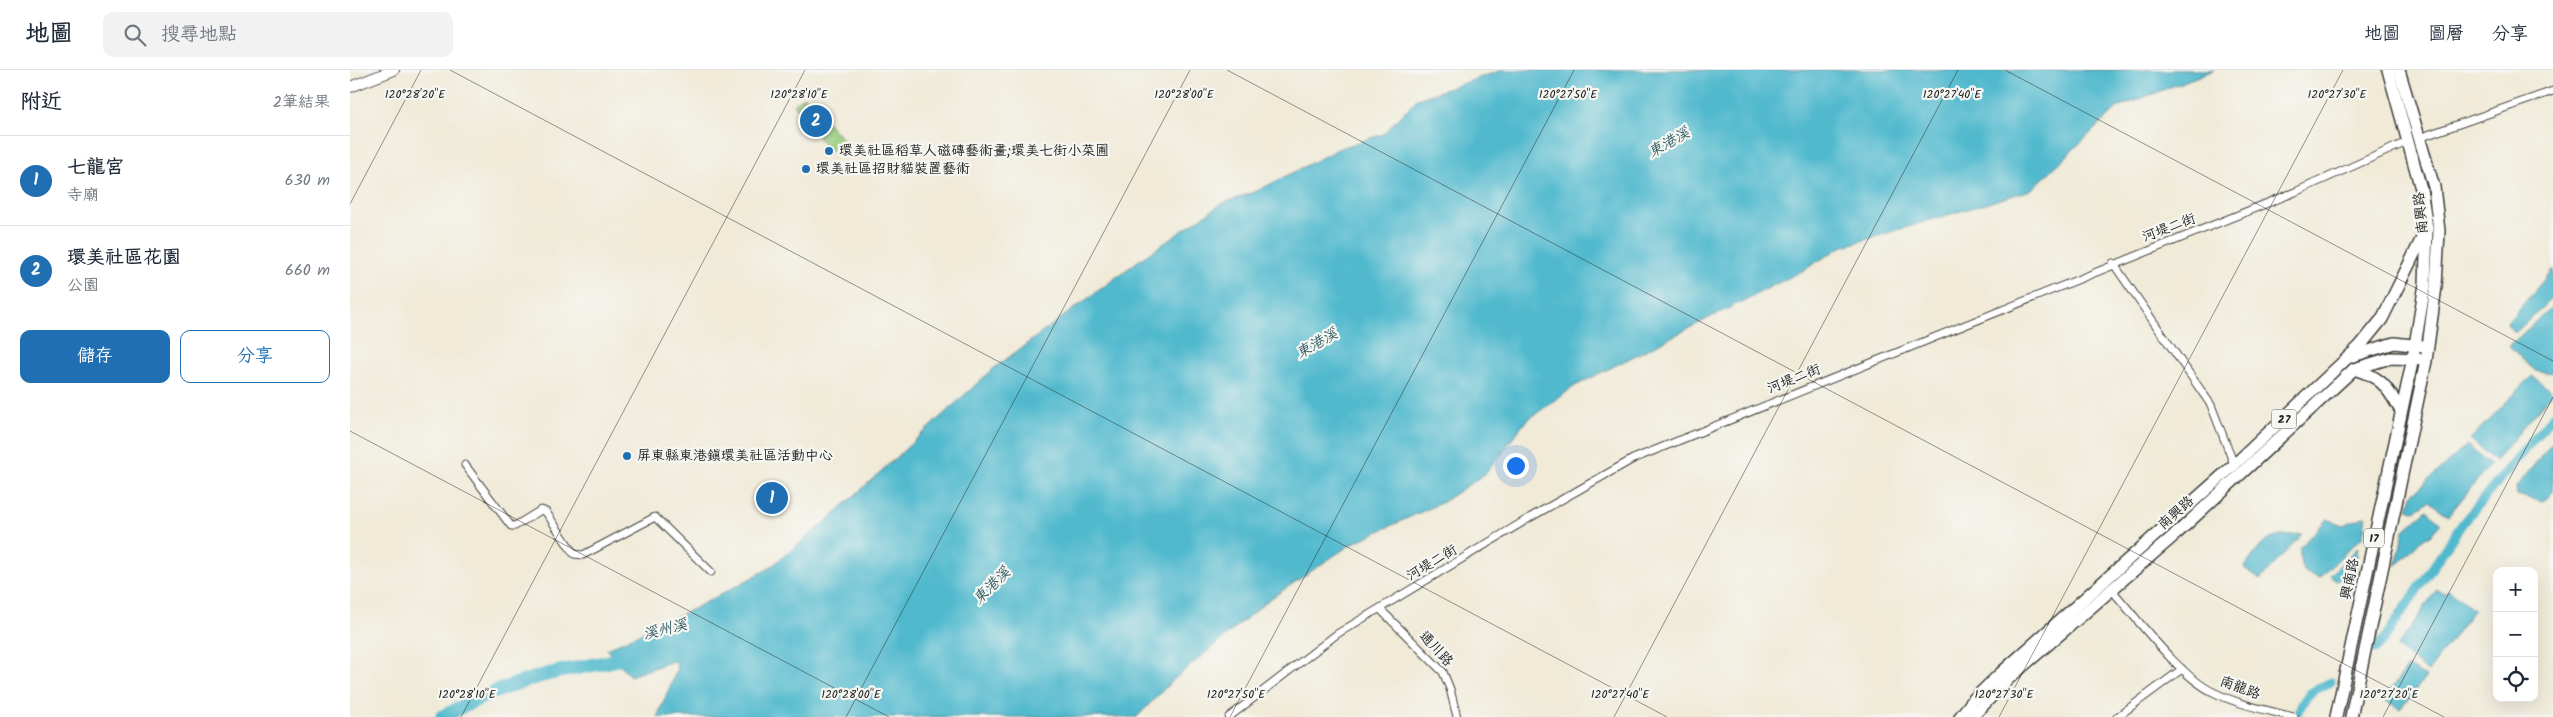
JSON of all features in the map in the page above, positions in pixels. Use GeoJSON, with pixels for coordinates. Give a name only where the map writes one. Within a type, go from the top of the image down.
{"type":"FeatureCollection","features":[{"type":"Feature","properties":{"kind":"main road"},"geometry":{"type":"LineString","coordinates":[[350,87],[394,70]]}},
{"type":"Feature","properties":{"kind":"main road","name":"17"},"geometry":{"type":"LineString","coordinates":[[2388,70],[2414,140]]}},
{"type":"Feature","properties":{"kind":"main road","name":"17"},"geometry":{"type":"LineString","coordinates":[[2399,70],[2414,140]]}},
{"type":"Feature","properties":{"kind":"main road","name":"南興路"},"geometry":{"type":"LineString","coordinates":[[2413,358],[2425,284],[2427,228],[2414,140]]}},
{"type":"Feature","properties":{"kind":"main road","name":"南興路"},"geometry":{"type":"LineString","coordinates":[[1960,717],[1974,699],[2001,673],[2239,477],[2354,369],[2390,358],[2413,358],[2426,361],[2436,286],[2439,231],[2434,187],[2414,140]]}},
{"type":"Feature","properties":{"kind":"main road","name":"南興路"},"geometry":{"type":"LineString","coordinates":[[1972,717],[2008,679],[2348,358],[2382,318],[2427,228]]}},
{"type":"Feature","properties":{"kind":"main road","name":"南興路"},"geometry":{"type":"LineString","coordinates":[[2348,358],[2394,343],[2428,347]]}},
{"type":"Feature","properties":{"kind":"main road","name":"興南路"},"geometry":{"type":"LineString","coordinates":[[2336,717],[2413,358]]}},
{"type":"Feature","properties":{"kind":"main road","name":"17"},"geometry":{"type":"LineString","coordinates":[[2351,717],[2426,361]]}},
{"type":"Feature","properties":{"kind":"main road"},"geometry":{"type":"LineString","coordinates":[[2354,369],[2372,374],[2382,380],[2401,411]]}},
{"type":"Feature","properties":{"kind":"street","name":"河堤二街"},"geometry":{"type":"LineString","coordinates":[[1233,716],[1338,634],[1531,517],[1633,459],[2113,263],[2295,192],[2414,140],[2553,91]]}},
{"type":"Feature","properties":{"kind":"street"},"geometry":{"type":"LineString","coordinates":[[2113,263],[2211,405],[2239,477]]}},
{"type":"Feature","properties":{"kind":"street"},"geometry":{"type":"LineString","coordinates":[[465,465],[511,526],[515,526],[542,510],[546,512],[574,554],[583,555],[655,517],[711,572]]}},
{"type":"Feature","properties":{"kind":"street","name":"南龍路"},"geometry":{"type":"LineString","coordinates":[[2108,585],[2182,669],[2211,692],[2239,703],[2294,717]]}},
{"type":"Feature","properties":{"kind":"street","name":"通川路"},"geometry":{"type":"LineString","coordinates":[[1380,608],[1443,672],[1450,689],[1457,717]]}},
{"type":"Feature","properties":{"kind":"street"},"geometry":{"type":"LineString","coordinates":[[2117,717],[2182,669]]}},
{"type":"Feature","properties":{"kind":"green space"},"geometry":{"type":"Polygon","coordinates":[[[804,96],[844,141],[829,151],[794,104],[804,96]]]}},
{"type":"Feature","properties":{"kind":"water","name":"東港溪"},"geometry":{"type":"Polygon","coordinates":[[[1502,70],[2214,70],[2117,108],[2031,190],[1841,247],[1804,270],[1575,386],[1526,421],[1486,473],[1443,502],[1353,543],[1267,601],[1172,681],[1137,717],[657,717],[677,670],[676,660],[630,676],[606,649],[697,607],[768,569],[821,526],[993,369],[1138,261],[1221,204],[1259,190],[1338,149],[1383,134],[1417,99],[1502,70]]]}},
{"type":"Feature","properties":{"kind":"water"},"geometry":{"type":"Polygon","coordinates":[[[2553,269],[2553,297],[2515,333],[2507,323],[2553,269]]]}},
{"type":"Feature","properties":{"kind":"water"},"geometry":{"type":"Polygon","coordinates":[[[2553,306],[2552,373],[2534,370],[2509,346],[2553,306]]]}},
{"type":"Feature","properties":{"kind":"water"},"geometry":{"type":"Polygon","coordinates":[[[2532,376],[2553,392],[2495,461],[2470,439],[2532,376]]]}},
{"type":"Feature","properties":{"kind":"water"},"geometry":{"type":"Polygon","coordinates":[[[2553,442],[2553,492],[2543,502],[2517,495],[2516,487],[2553,442]]]}},
{"type":"Feature","properties":{"kind":"water"},"geometry":{"type":"Polygon","coordinates":[[[2467,445],[2490,465],[2448,516],[2430,501],[2414,511],[2408,509],[2412,495],[2467,445]]]}},
{"type":"Feature","properties":{"kind":"water"},"geometry":{"type":"Polygon","coordinates":[[[2427,510],[2441,523],[2430,536],[2421,540],[2396,566],[2404,530],[2427,510]]]}},
{"type":"Feature","properties":{"kind":"water"},"geometry":{"type":"Polygon","coordinates":[[[2366,516],[2363,536],[2319,578],[2305,571],[2301,564],[2300,547],[2327,519],[2343,525],[2366,516]]]}},
{"type":"Feature","properties":{"kind":"water"},"geometry":{"type":"Polygon","coordinates":[[[2302,534],[2260,580],[2244,568],[2262,545],[2272,538],[2302,534]]]}},
{"type":"Feature","properties":{"kind":"water"},"geometry":{"type":"Polygon","coordinates":[[[2358,547],[2355,570],[2337,581],[2330,575],[2358,547]]]}},
{"type":"Feature","properties":{"kind":"water"},"geometry":{"type":"Polygon","coordinates":[[[2437,589],[2444,594],[2448,590],[2474,609],[2428,672],[2397,647],[2437,589]]]}},
{"type":"Feature","properties":{"kind":"water"},"geometry":{"type":"Polygon","coordinates":[[[2408,667],[2426,677],[2400,709],[2386,701],[2389,698],[2386,695],[2408,667]]]}},
{"type":"Feature","properties":{"kind":"waterway"},"geometry":{"type":"LineString","coordinates":[[2374,649],[2384,639],[2462,524],[2553,416]]}},
{"type":"Feature","properties":{"kind":"waterway","name":"溪州溪"},"geometry":{"type":"LineString","coordinates":[[442,717],[485,696],[530,679],[633,655]]}},
{"type":"Feature","properties":{"kind":"waterway"},"geometry":{"type":"LineString","coordinates":[[2351,667],[2355,663]]}},
{"type":"Feature","properties":{"kind":"waterway"},"geometry":{"type":"LineString","coordinates":[[2299,712],[2307,696],[2331,682]]}},
{"type":"Feature","properties":{"kind":"place","name":"環美社區花園"},"geometry":{"type":"Point","coordinates":[816,121]}},
{"type":"Feature","properties":{"kind":"place","name":"環美社區稻草人磁磚藝術畫;環美七街小菜圃"},"geometry":{"type":"Point","coordinates":[829,151]}},
{"type":"Feature","properties":{"kind":"place","name":"環美社區招財貓裝置藝術"},"geometry":{"type":"Point","coordinates":[806,169]}},
{"type":"Feature","properties":{"kind":"place","name":"屏東縣東港鎮環美社區活動中心"},"geometry":{"type":"Point","coordinates":[627,456]}},
{"type":"Feature","properties":{"kind":"place","name":"七龍宮"},"geometry":{"type":"Point","coordinates":[772,498]}}]}
